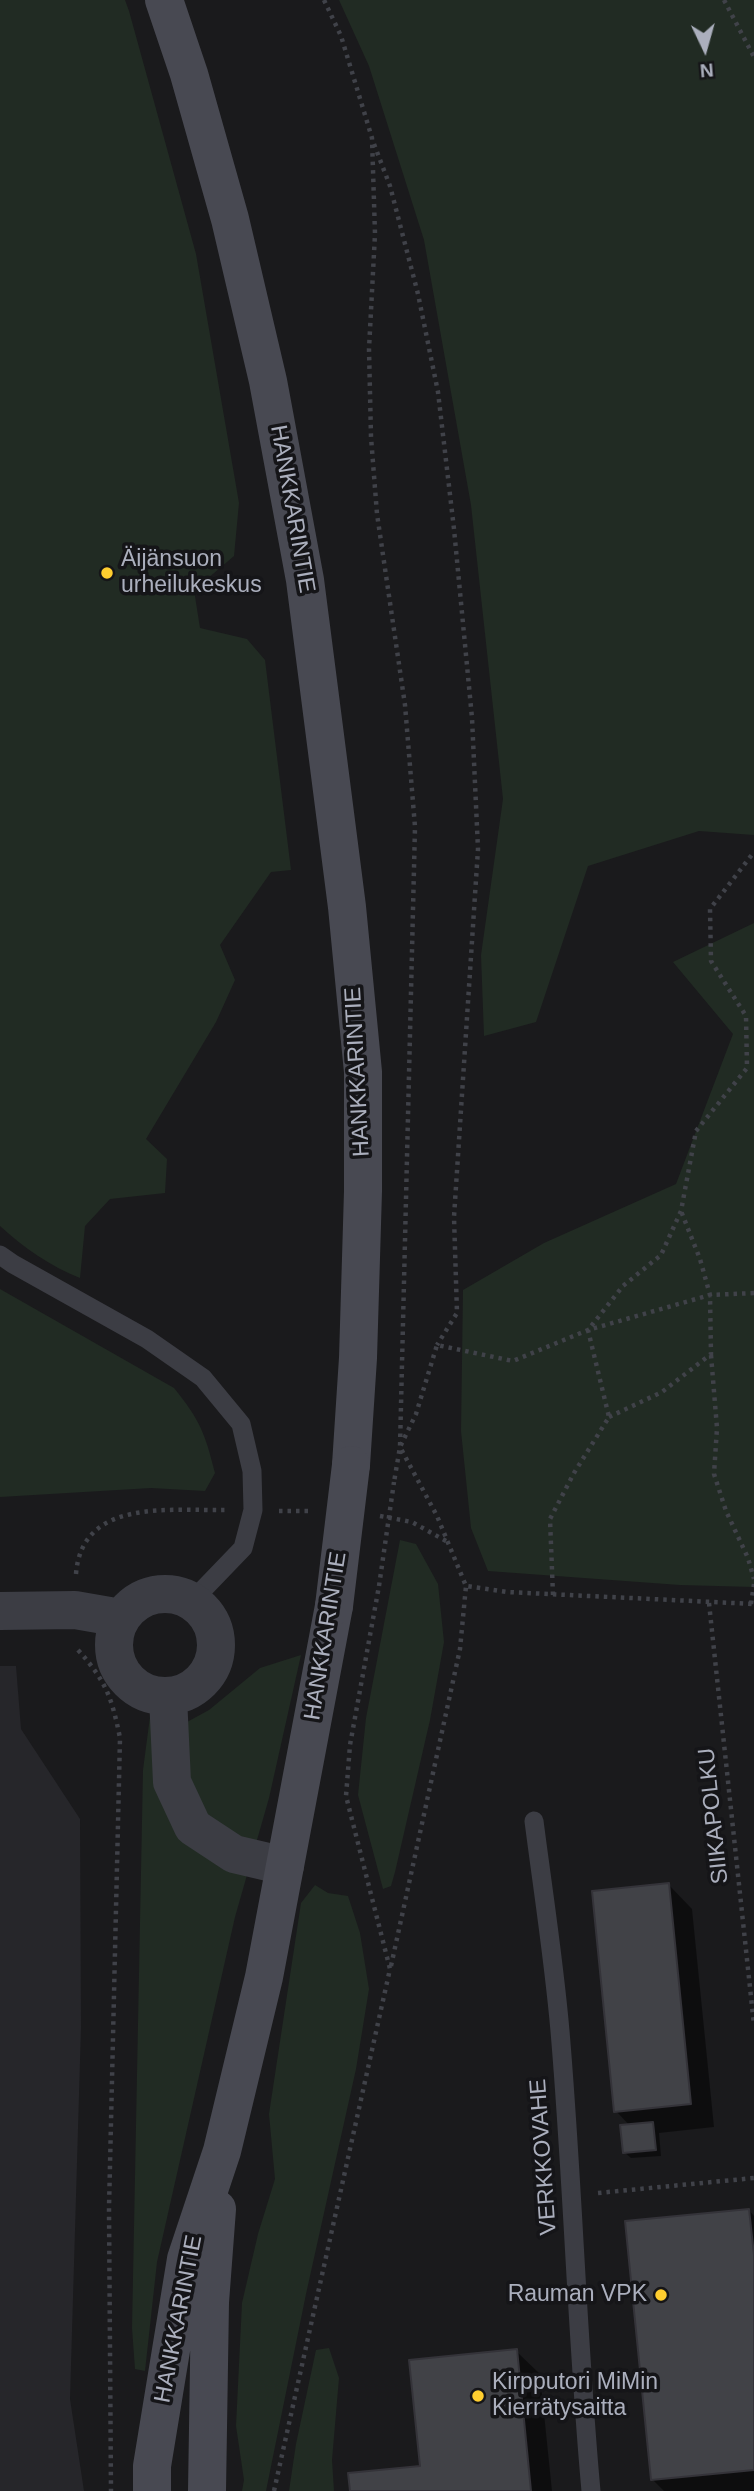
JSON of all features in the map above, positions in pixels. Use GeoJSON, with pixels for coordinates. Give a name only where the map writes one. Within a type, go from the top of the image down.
{"type":"FeatureCollection","features":[{"type":"Feature","properties":{"kind":"main road","name":"HANKKARINTIE"},"geometry":{"type":"LineString","coordinates":[[152,2491],[152,2466],[186,2259],[222,2151],[264,1977],[334,1606],[351,1465],[363,1191],[363,1072],[347,907],[305,580],[262,354],[230,219],[189,74],[164,0]]}},
{"type":"Feature","properties":{"kind":"main road","name":"HANKKARINTIE"},"geometry":{"type":"LineString","coordinates":[[207,2491],[210,2302],[222,2151]]}},
{"type":"Feature","properties":{"kind":"street"},"geometry":{"type":"LineString","coordinates":[[153,1595],[177,1595],[192,1601],[204,1612],[213,1626],[215,1658],[208,1672],[198,1685],[184,1693],[168,1697],[137,1689],[124,1678],[116,1664],[114,1633],[121,1618],[131,1606],[153,1595]]}},
{"type":"Feature","properties":{"kind":"street"},"geometry":{"type":"LineString","coordinates":[[0,1611],[75,1610],[121,1618]]}},
{"type":"Feature","properties":{"kind":"street"},"geometry":{"type":"LineString","coordinates":[[168,1697],[172,1782],[193,1826],[234,1854],[285,1866]]}},
{"type":"Feature","properties":{"kind":"lane"},"geometry":{"type":"LineString","coordinates":[[0,1255],[147,1339],[202,1378],[241,1424],[252,1471],[253,1510],[243,1548],[192,1601]]}},
{"type":"Feature","properties":{"kind":"lane","name":"VERKKOVAHE"},"geometry":{"type":"LineString","coordinates":[[534,1821],[560,2028],[583,2404],[591,2491]]}},
{"type":"Feature","properties":{"kind":"path"},"geometry":{"type":"LineString","coordinates":[[324,0],[341,36],[372,138],[390,186],[418,294],[438,392],[454,529],[472,732],[478,849],[454,1217],[457,1313],[437,1345],[416,1414],[400,1447]]}},
{"type":"Feature","properties":{"kind":"path"},"geometry":{"type":"LineString","coordinates":[[724,0],[754,57]]}},
{"type":"Feature","properties":{"kind":"path"},"geometry":{"type":"LineString","coordinates":[[372,138],[376,234],[369,349],[371,437],[377,513],[405,705],[415,827],[400,1447],[351,1745],[346,1797],[390,1969]]}},
{"type":"Feature","properties":{"kind":"path"},"geometry":{"type":"LineString","coordinates":[[588,1330],[623,1286],[661,1255],[681,1210],[696,1131],[747,1068],[746,1016],[711,961],[710,909],[754,852]]}},
{"type":"Feature","properties":{"kind":"path"},"geometry":{"type":"LineString","coordinates":[[466,1586],[553,1595],[752,1604],[754,1581],[748,1558],[726,1511],[714,1474],[717,1428],[711,1354],[710,1295],[700,1259],[681,1210]]}},
{"type":"Feature","properties":{"kind":"path"},"geometry":{"type":"LineString","coordinates":[[437,1345],[513,1361],[588,1330],[710,1295],[754,1293]]}},
{"type":"Feature","properties":{"kind":"path"},"geometry":{"type":"LineString","coordinates":[[588,1330],[609,1417]]}},
{"type":"Feature","properties":{"kind":"path"},"geometry":{"type":"LineString","coordinates":[[553,1595],[550,1519],[574,1473],[609,1417],[662,1392],[711,1354]]}},
{"type":"Feature","properties":{"kind":"path"},"geometry":{"type":"LineString","coordinates":[[274,2491],[460,1649],[466,1586],[437,1516],[400,1447]]}},
{"type":"Feature","properties":{"kind":"path","name":"SIIKAPOLKU"},"geometry":{"type":"LineString","coordinates":[[709,1603],[754,2025]]}},
{"type":"Feature","properties":{"kind":"path"},"geometry":{"type":"LineString","coordinates":[[75,1647],[97,1671],[113,1705],[120,1738],[109,2208],[111,2491]]}},
{"type":"Feature","properties":{"kind":"path"},"geometry":{"type":"LineString","coordinates":[[572,2196],[754,2178]]}},
{"type":"Feature","properties":{"kind":"shaded area","name":"Äijänsuon urheilukeskus"},"geometry":{"type":"Polygon","coordinates":[[[0,0],[125,0],[129,11],[196,254],[239,503],[234,556],[194,590],[200,628],[247,639],[265,660],[291,870],[271,872],[220,945],[235,980],[216,1022],[146,1139],[167,1159],[165,1193],[110,1199],[85,1226],[80,1278],[38,1256],[0,1226],[0,0]]]}},
{"type":"Feature","properties":{"kind":"shaded area"},"geometry":{"type":"Polygon","coordinates":[[[339,0],[754,0],[754,835],[699,831],[588,866],[536,1022],[484,1036],[481,955],[503,799],[471,505],[424,240],[369,66],[339,0]]]}},
{"type":"Feature","properties":{"kind":"shaded area"},"geometry":{"type":"Polygon","coordinates":[[[754,923],[754,1587],[680,1585],[488,1571],[471,1528],[461,1431],[463,1290],[544,1243],[676,1184],[733,1034],[673,962],[754,923]]]}},
{"type":"Feature","properties":{"kind":"shaded area"},"geometry":{"type":"Polygon","coordinates":[[[0,1289],[174,1388],[196,1418],[208,1447],[215,1473],[205,1491],[151,1488],[0,1497],[0,1289]]]}},
{"type":"Feature","properties":{"kind":"shaded area"},"geometry":{"type":"Polygon","coordinates":[[[400,1540],[416,1544],[438,1584],[444,1642],[430,1720],[395,1872],[391,1886],[383,1889],[358,1795],[366,1718],[400,1540]]]}},
{"type":"Feature","properties":{"kind":"shaded area"},"geometry":{"type":"Polygon","coordinates":[[[301,1655],[269,1798],[235,1917],[157,2262],[145,2371],[135,2369],[132,2328],[143,1770],[151,1709],[176,1728],[209,1710],[260,1668],[301,1655]]]}},
{"type":"Feature","properties":{"kind":"shaded area"},"geometry":{"type":"Polygon","coordinates":[[[0,1666],[16,1666],[21,1729],[80,1819],[81,2027],[70,2399],[84,2491],[0,2491],[0,1666]]]}},
{"type":"Feature","properties":{"kind":"shaded area"},"geometry":{"type":"Polygon","coordinates":[[[315,1885],[328,1893],[348,1896],[360,1933],[369,1989],[356,2069],[266,2491],[242,2491],[244,2480],[236,2426],[242,2303],[258,2234],[275,2179],[269,2114],[301,1903],[315,1885]]]}},
{"type":"Feature","properties":{"kind":"shaded area"},"geometry":{"type":"Polygon","coordinates":[[[329,2348],[339,2378],[332,2460],[334,2491],[289,2491],[316,2350],[329,2348]]]}},
{"type":"Feature","properties":{"kind":"building"},"geometry":{"type":"Polygon","coordinates":[[[669,1883],[691,2104],[614,2112],[592,1891],[669,1883]]]}},
{"type":"Feature","properties":{"kind":"building"},"geometry":{"type":"Polygon","coordinates":[[[653,2122],[656,2150],[623,2153],[620,2125],[653,2122]]]}},
{"type":"Feature","properties":{"kind":"building"},"geometry":{"type":"Polygon","coordinates":[[[749,2209],[754,2255],[754,2470],[651,2480],[625,2221],[749,2209]]]}},
{"type":"Feature","properties":{"kind":"building"},"geometry":{"type":"Polygon","coordinates":[[[517,2349],[531,2491],[350,2491],[348,2473],[420,2466],[409,2360],[517,2349]]]}},
{"type":"Feature","properties":{"kind":"place","name":"Äijänsuon urheilukeskus"},"geometry":{"type":"Point","coordinates":[107,573]}},
{"type":"Feature","properties":{"kind":"place","name":"Rauman VPK"},"geometry":{"type":"Point","coordinates":[661,2295]}},
{"type":"Feature","properties":{"kind":"place","name":"Kirpputori MiMin Kierrätysaitta"},"geometry":{"type":"Point","coordinates":[478,2396]}}]}
